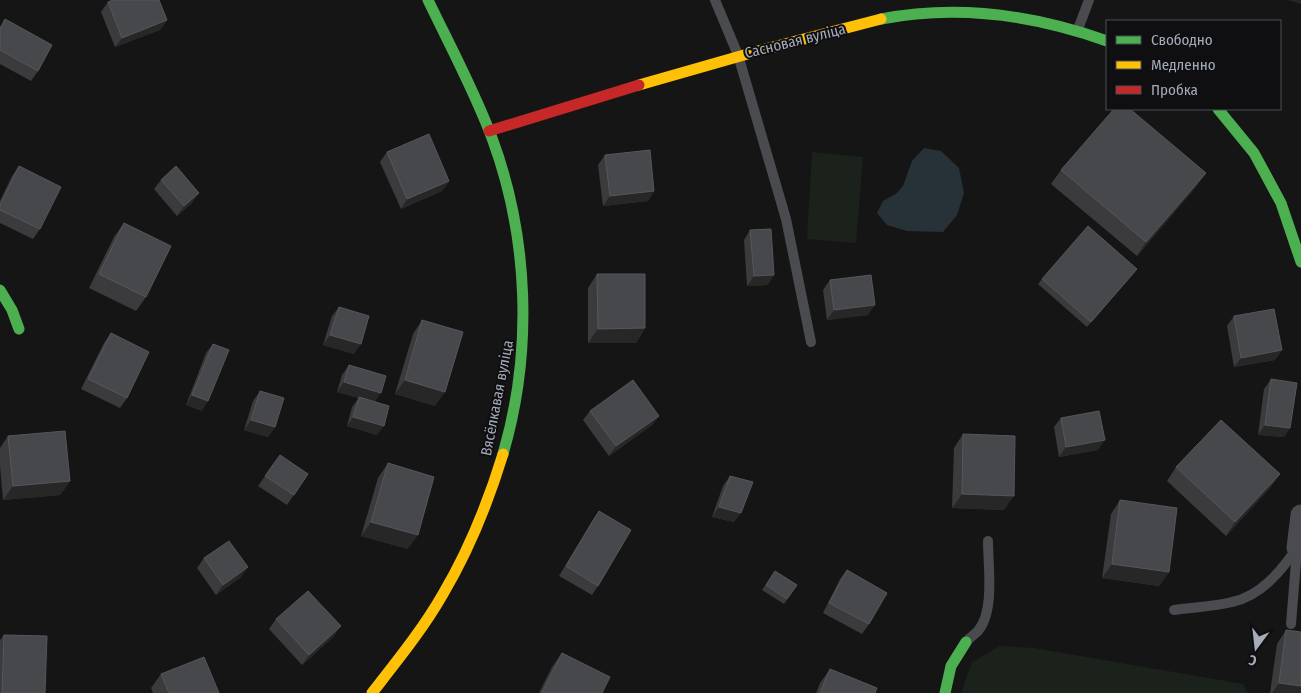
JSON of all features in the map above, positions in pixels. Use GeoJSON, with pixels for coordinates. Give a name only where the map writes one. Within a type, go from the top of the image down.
{"type":"FeatureCollection","features":[{"type":"Feature","properties":{"kind":"street","name":"Вясёлкавая вуліца"},"geometry":{"type":"LineString","coordinates":[[372,693],[415,638],[452,579],[480,523],[501,462],[516,396],[524,333],[521,259],[509,193],[489,131],[428,0]]}},
{"type":"Feature","properties":{"kind":"street","name":"Сасновая вуліца"},"geometry":{"type":"LineString","coordinates":[[489,131],[738,55],[868,23],[925,13],[977,12],[1026,18],[1078,30],[1106,41]]}},
{"type":"Feature","properties":{"kind":"street"},"geometry":{"type":"LineString","coordinates":[[1219,110],[1254,153],[1281,203],[1301,262]]}},
{"type":"Feature","properties":{"kind":"street"},"geometry":{"type":"LineString","coordinates":[[0,290],[12,310],[19,328]]}},
{"type":"Feature","properties":{"kind":"street"},"geometry":{"type":"LineString","coordinates":[[1297,548],[1301,515]]}},
{"type":"Feature","properties":{"kind":"street"},"geometry":{"type":"LineString","coordinates":[[945,693],[950,666],[966,642]]}},
{"type":"Feature","properties":{"kind":"lane"},"geometry":{"type":"LineString","coordinates":[[715,0],[738,55],[786,219],[811,342]]}},
{"type":"Feature","properties":{"kind":"lane"},"geometry":{"type":"LineString","coordinates":[[1078,30],[1089,0]]}},
{"type":"Feature","properties":{"kind":"lane"},"geometry":{"type":"LineString","coordinates":[[966,642],[978,631],[984,620],[989,599],[988,541]]}},
{"type":"Feature","properties":{"kind":"lane"},"geometry":{"type":"LineString","coordinates":[[1174,610],[1234,602],[1250,595],[1270,581],[1297,548]]}},
{"type":"Feature","properties":{"kind":"lane"},"geometry":{"type":"LineString","coordinates":[[1291,624],[1297,548]]}},
{"type":"Feature","properties":{"kind":"shaded area"},"geometry":{"type":"Polygon","coordinates":[[[924,148],[941,151],[959,168],[964,193],[957,215],[943,232],[907,231],[887,225],[877,213],[883,201],[897,193],[903,186],[912,161],[924,148]]]}},
{"type":"Feature","properties":{"kind":"shaded area"},"geometry":{"type":"Polygon","coordinates":[[[812,152],[863,157],[856,243],[807,239],[812,152]]]}},
{"type":"Feature","properties":{"kind":"shaded area"},"geometry":{"type":"Polygon","coordinates":[[[1000,646],[1034,648],[1243,684],[1248,693],[961,693],[972,662],[1000,646]]]}},
{"type":"Feature","properties":{"kind":"building"},"geometry":{"type":"Polygon","coordinates":[[[113,0],[159,0],[167,20],[122,38],[108,2],[113,0]]]}},
{"type":"Feature","properties":{"kind":"building"},"geometry":{"type":"Polygon","coordinates":[[[5,19],[52,45],[38,71],[0,50],[0,29],[5,19]]]}},
{"type":"Feature","properties":{"kind":"building"},"geometry":{"type":"Polygon","coordinates":[[[1113,110],[1131,110],[1206,173],[1146,242],[1061,170],[1113,110]]]}},
{"type":"Feature","properties":{"kind":"building"},"geometry":{"type":"Polygon","coordinates":[[[429,134],[449,181],[407,199],[387,152],[429,134]]]}},
{"type":"Feature","properties":{"kind":"building"},"geometry":{"type":"Polygon","coordinates":[[[650,150],[654,191],[610,196],[605,155],[650,150]]]}},
{"type":"Feature","properties":{"kind":"building"},"geometry":{"type":"Polygon","coordinates":[[[19,166],[61,187],[40,229],[0,210],[0,205],[19,166]]]}},
{"type":"Feature","properties":{"kind":"building"},"geometry":{"type":"Polygon","coordinates":[[[176,166],[199,193],[184,206],[161,180],[176,166]]]}},
{"type":"Feature","properties":{"kind":"building"},"geometry":{"type":"Polygon","coordinates":[[[124,223],[171,246],[146,297],[99,274],[124,223]]]}},
{"type":"Feature","properties":{"kind":"building"},"geometry":{"type":"Polygon","coordinates":[[[1088,226],[1137,269],[1091,322],[1042,279],[1088,226]]]}},
{"type":"Feature","properties":{"kind":"building"},"geometry":{"type":"Polygon","coordinates":[[[771,229],[774,275],[754,276],[750,230],[771,229]]]}},
{"type":"Feature","properties":{"kind":"building"},"geometry":{"type":"Polygon","coordinates":[[[597,274],[645,274],[645,328],[598,329],[597,274]]]}},
{"type":"Feature","properties":{"kind":"building"},"geometry":{"type":"Polygon","coordinates":[[[871,275],[875,305],[834,310],[830,280],[871,275]]]}},
{"type":"Feature","properties":{"kind":"building"},"geometry":{"type":"Polygon","coordinates":[[[339,307],[369,316],[361,344],[330,335],[339,307]]]}},
{"type":"Feature","properties":{"kind":"building"},"geometry":{"type":"Polygon","coordinates":[[[1274,309],[1282,350],[1241,358],[1234,316],[1274,309]]]}},
{"type":"Feature","properties":{"kind":"building"},"geometry":{"type":"Polygon","coordinates":[[[422,320],[463,332],[445,392],[405,380],[422,320]]]}},
{"type":"Feature","properties":{"kind":"building"},"geometry":{"type":"Polygon","coordinates":[[[111,333],[149,352],[127,398],[88,379],[111,333]]]}},
{"type":"Feature","properties":{"kind":"building"},"geometry":{"type":"Polygon","coordinates":[[[213,344],[229,350],[208,401],[192,395],[213,344]]]}},
{"type":"Feature","properties":{"kind":"building"},"geometry":{"type":"Polygon","coordinates":[[[349,365],[386,376],[381,393],[344,382],[349,365]]]}},
{"type":"Feature","properties":{"kind":"building"},"geometry":{"type":"Polygon","coordinates":[[[1271,379],[1297,383],[1290,428],[1265,425],[1271,379]]]}},
{"type":"Feature","properties":{"kind":"building"},"geometry":{"type":"Polygon","coordinates":[[[633,380],[659,416],[616,446],[590,411],[633,380]]]}},
{"type":"Feature","properties":{"kind":"building"},"geometry":{"type":"Polygon","coordinates":[[[260,391],[284,398],[275,427],[251,420],[260,391]]]}},
{"type":"Feature","properties":{"kind":"building"},"geometry":{"type":"Polygon","coordinates":[[[359,397],[389,406],[384,426],[353,417],[359,397]]]}},
{"type":"Feature","properties":{"kind":"building"},"geometry":{"type":"Polygon","coordinates":[[[1099,411],[1105,440],[1066,447],[1061,418],[1099,411]]]}},
{"type":"Feature","properties":{"kind":"building"},"geometry":{"type":"Polygon","coordinates":[[[1221,420],[1280,474],[1235,522],[1176,467],[1221,420]]]}},
{"type":"Feature","properties":{"kind":"building"},"geometry":{"type":"Polygon","coordinates":[[[65,431],[70,481],[13,486],[8,436],[65,431]]]}},
{"type":"Feature","properties":{"kind":"building"},"geometry":{"type":"Polygon","coordinates":[[[963,434],[1015,436],[1014,496],[962,494],[963,434]]]}},
{"type":"Feature","properties":{"kind":"building"},"geometry":{"type":"Polygon","coordinates":[[[280,455],[308,474],[294,495],[265,476],[280,455]]]}},
{"type":"Feature","properties":{"kind":"building"},"geometry":{"type":"Polygon","coordinates":[[[388,463],[434,477],[418,535],[371,522],[388,463]]]}},
{"type":"Feature","properties":{"kind":"building"},"geometry":{"type":"Polygon","coordinates":[[[730,476],[753,482],[741,513],[719,507],[730,476]]]}},
{"type":"Feature","properties":{"kind":"building"},"geometry":{"type":"Polygon","coordinates":[[[1120,500],[1177,508],[1169,572],[1112,564],[1120,500]]]}},
{"type":"Feature","properties":{"kind":"building"},"geometry":{"type":"Polygon","coordinates":[[[599,511],[631,530],[598,586],[566,566],[599,511]]]}},
{"type":"Feature","properties":{"kind":"building"},"geometry":{"type":"Polygon","coordinates":[[[229,541],[248,567],[223,585],[204,558],[229,541]]]}},
{"type":"Feature","properties":{"kind":"building"},"geometry":{"type":"Polygon","coordinates":[[[847,570],[887,593],[869,624],[829,603],[847,570]]]}},
{"type":"Feature","properties":{"kind":"building"},"geometry":{"type":"Polygon","coordinates":[[[775,571],[797,585],[787,599],[766,585],[775,571]]]}},
{"type":"Feature","properties":{"kind":"building"},"geometry":{"type":"Polygon","coordinates":[[[308,591],[341,626],[309,655],[276,619],[308,591]]]}},
{"type":"Feature","properties":{"kind":"building"},"geometry":{"type":"Polygon","coordinates":[[[1286,630],[1301,632],[1301,686],[1279,683],[1286,630]]]}},
{"type":"Feature","properties":{"kind":"building"},"geometry":{"type":"Polygon","coordinates":[[[4,635],[47,636],[45,693],[2,693],[4,635]]]}},
{"type":"Feature","properties":{"kind":"building"},"geometry":{"type":"Polygon","coordinates":[[[562,653],[610,677],[602,693],[542,693],[562,653]]]}},
{"type":"Feature","properties":{"kind":"building"},"geometry":{"type":"Polygon","coordinates":[[[204,657],[219,693],[169,693],[161,674],[204,657]]]}},
{"type":"Feature","properties":{"kind":"building"},"geometry":{"type":"Polygon","coordinates":[[[830,669],[877,688],[875,693],[820,693],[830,669]]]}},
{"type":"Feature","properties":{"kind":"traffic: fast"},"geometry":{"type":"LineString","coordinates":[[428,0],[485,120],[504,176],[514,215],[523,295],[522,336],[519,376],[513,415],[503,454]]}},
{"type":"Feature","properties":{"kind":"traffic: fast"},"geometry":{"type":"LineString","coordinates":[[881,19],[939,12],[996,15],[1052,24],[1106,41]]}},
{"type":"Feature","properties":{"kind":"traffic: fast"},"geometry":{"type":"LineString","coordinates":[[1219,110],[1254,153],[1281,203],[1301,262]]}},
{"type":"Feature","properties":{"kind":"traffic: fast"},"geometry":{"type":"LineString","coordinates":[[0,290],[12,310],[19,329]]}},
{"type":"Feature","properties":{"kind":"traffic: fast"},"geometry":{"type":"LineString","coordinates":[[945,693],[951,666],[966,642]]}},
{"type":"Feature","properties":{"kind":"traffic: slow"},"geometry":{"type":"LineString","coordinates":[[639,85],[881,19]]}},
{"type":"Feature","properties":{"kind":"traffic: slow"},"geometry":{"type":"LineString","coordinates":[[372,693],[418,632],[452,577],[477,526],[503,454]]}},
{"type":"Feature","properties":{"kind":"traffic: jam"},"geometry":{"type":"LineString","coordinates":[[489,131],[639,85]]}}]}
